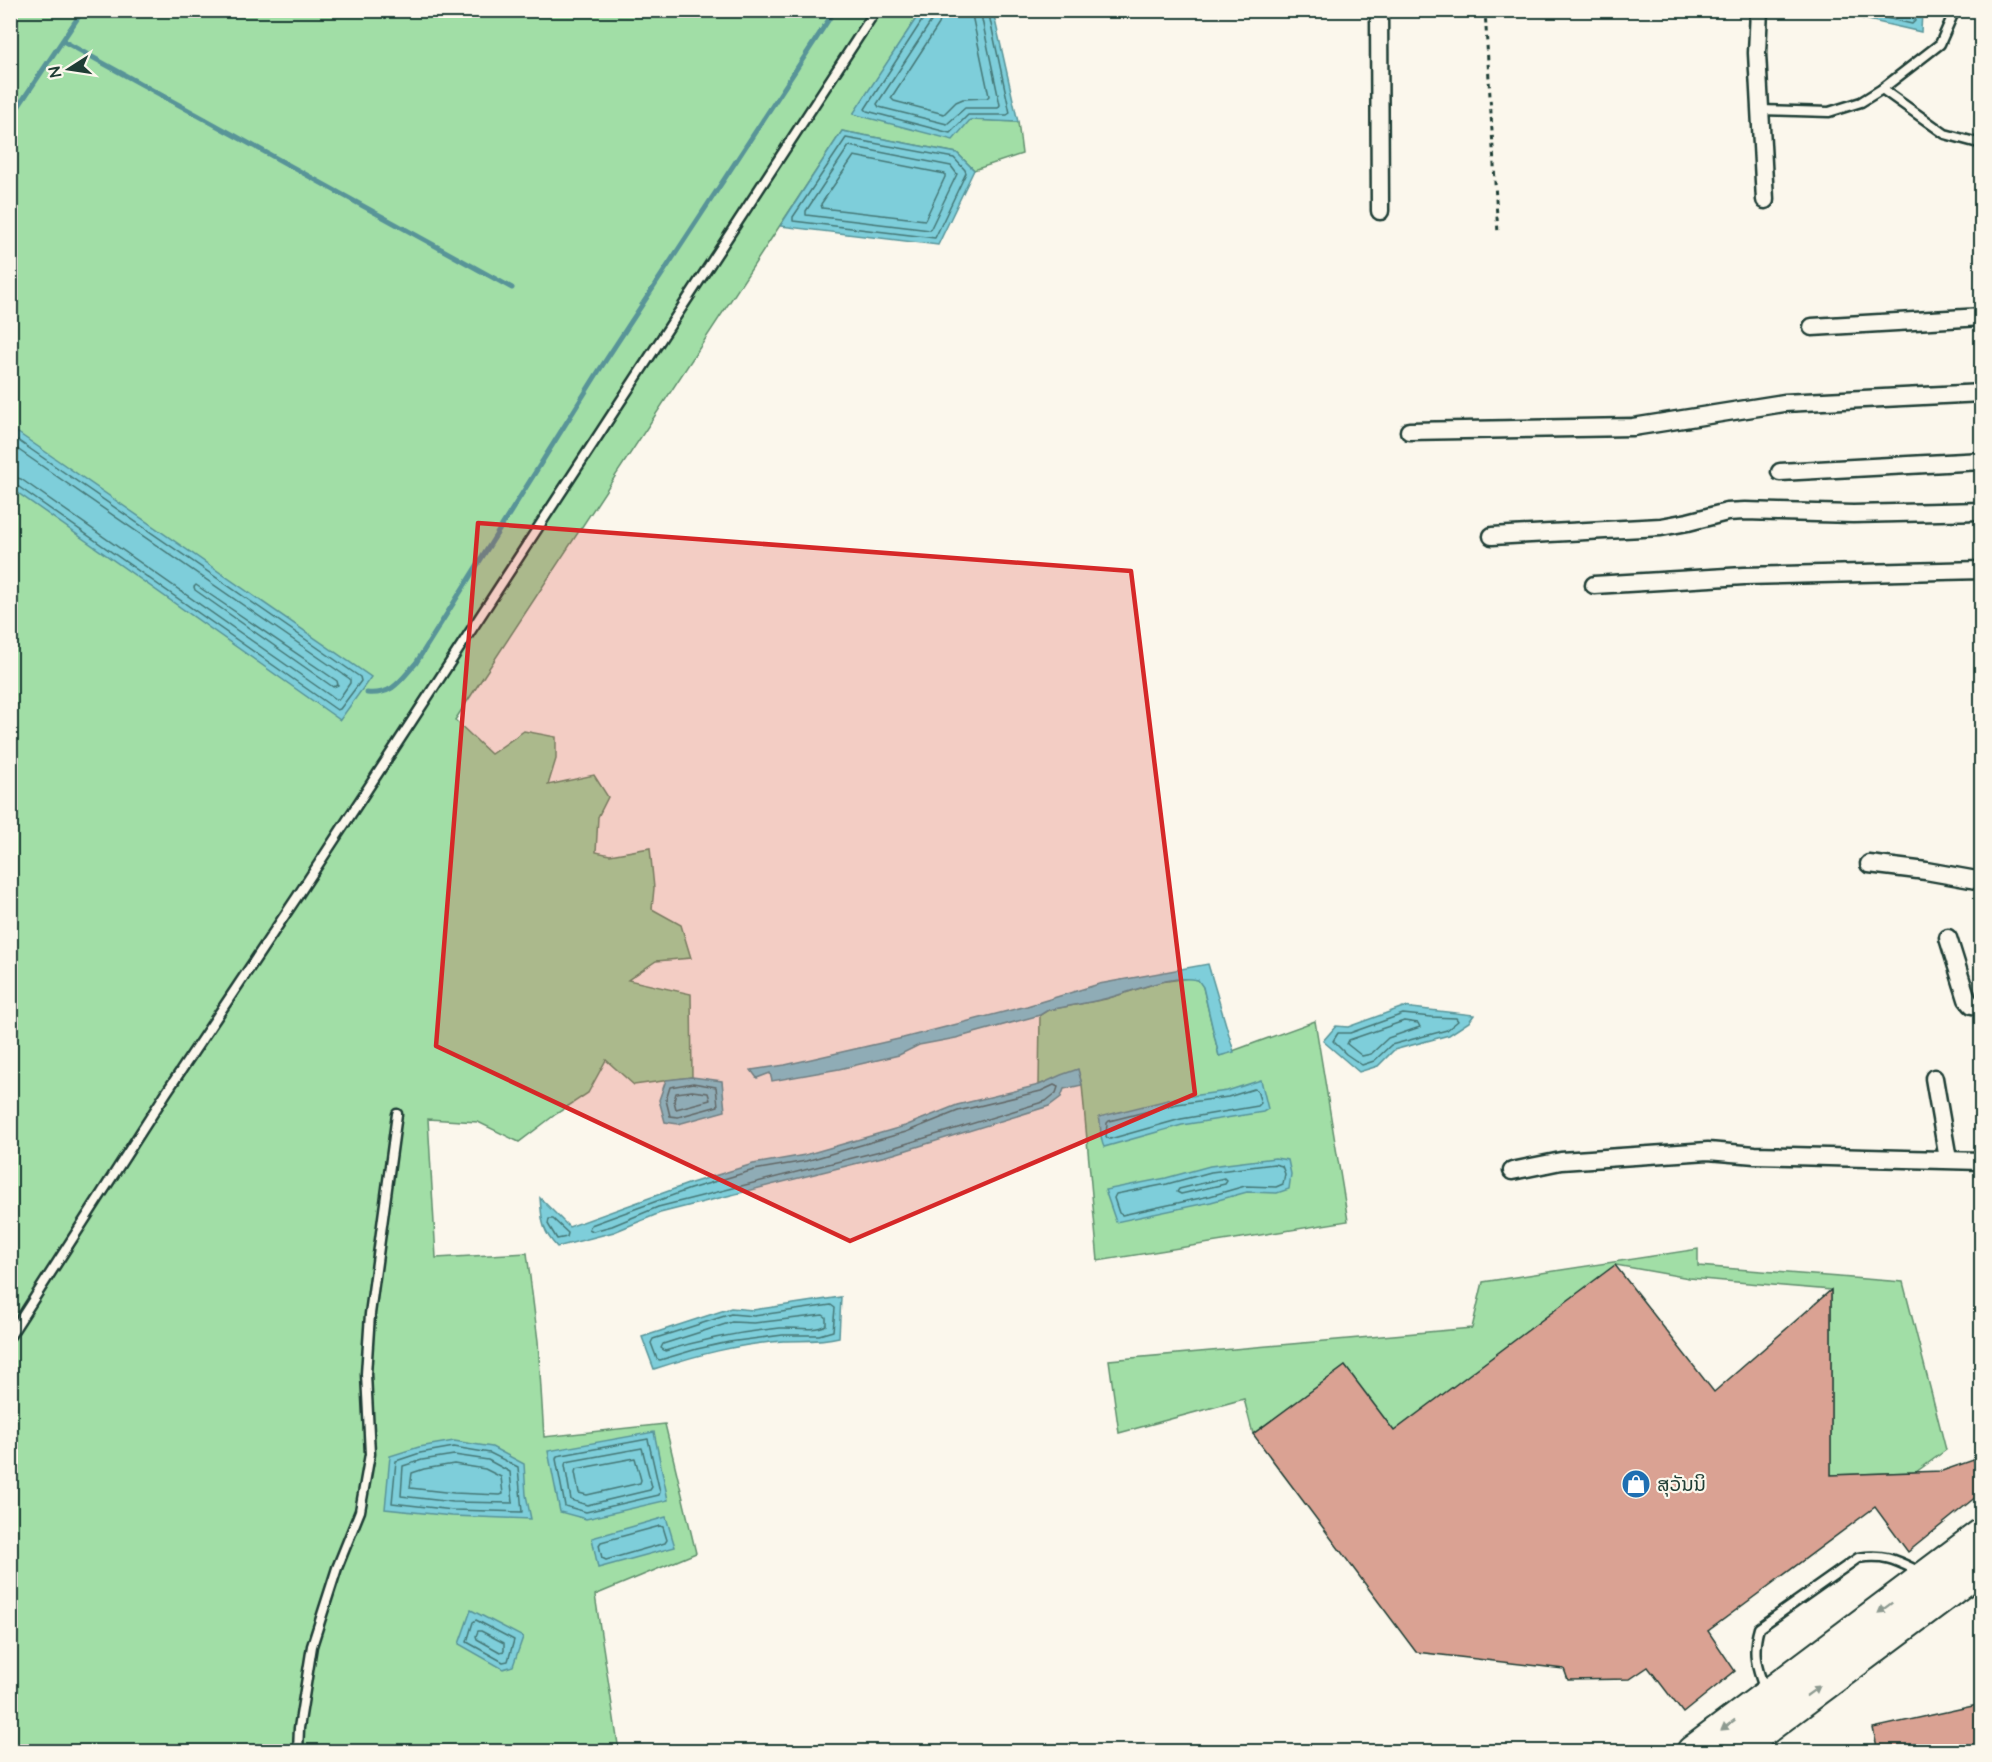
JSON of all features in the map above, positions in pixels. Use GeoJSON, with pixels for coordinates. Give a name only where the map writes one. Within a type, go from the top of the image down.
{"type":"FeatureCollection","features":[{"type":"Feature","properties":{"kind":"highway"},"geometry":{"type":"LineString","coordinates":[[1733,1752],[1771,1707],[1928,1576],[1982,1535]]}},
{"type":"Feature","properties":{"kind":"highway"},"geometry":{"type":"LineString","coordinates":[[1693,1752],[1771,1707],[1982,1566]]}},
{"type":"Feature","properties":{"kind":"street"},"geometry":{"type":"LineString","coordinates":[[1379,10],[1380,211]]}},
{"type":"Feature","properties":{"kind":"street"},"geometry":{"type":"LineString","coordinates":[[1759,10],[1757,53],[1765,200]]}},
{"type":"Feature","properties":{"kind":"street"},"geometry":{"type":"LineString","coordinates":[[1812,327],[1982,317]]}},
{"type":"Feature","properties":{"kind":"street"},"geometry":{"type":"LineString","coordinates":[[1409,431],[1633,427],[1784,402],[1982,393]]}},
{"type":"Feature","properties":{"kind":"street"},"geometry":{"type":"LineString","coordinates":[[1780,472],[1982,460]]}},
{"type":"Feature","properties":{"kind":"street"},"geometry":{"type":"LineString","coordinates":[[1492,536],[1661,527],[1727,512],[1745,511],[1853,514],[1982,511]]}},
{"type":"Feature","properties":{"kind":"street"},"geometry":{"type":"LineString","coordinates":[[1594,585],[1744,576],[1982,570]]}},
{"type":"Feature","properties":{"kind":"street"},"geometry":{"type":"LineString","coordinates":[[1869,864],[1982,881]]}},
{"type":"Feature","properties":{"kind":"street"},"geometry":{"type":"LineString","coordinates":[[1948,938],[1967,999],[1972,1005],[1982,1007]]}},
{"type":"Feature","properties":{"kind":"street"},"geometry":{"type":"LineString","coordinates":[[1934,1078],[1948,1159]]}},
{"type":"Feature","properties":{"kind":"street"},"geometry":{"type":"LineString","coordinates":[[1512,1171],[1561,1161],[1708,1151],[1755,1155],[1982,1161]]}},
{"type":"Feature","properties":{"kind":"lane"},"geometry":{"type":"LineString","coordinates":[[10,1336],[166,1093],[297,897],[876,10]]}},
{"type":"Feature","properties":{"kind":"lane"},"geometry":{"type":"LineString","coordinates":[[1760,110],[1829,112],[1861,102],[1882,89],[1940,44],[1955,10]]}},
{"type":"Feature","properties":{"kind":"lane"},"geometry":{"type":"LineString","coordinates":[[1882,89],[1945,134],[1982,144]]}},
{"type":"Feature","properties":{"kind":"lane"},"geometry":{"type":"LineString","coordinates":[[298,1752],[299,1728],[312,1646],[337,1568],[360,1511],[369,1454],[366,1374],[370,1314],[398,1114]]}},
{"type":"Feature","properties":{"kind":"lane"},"geometry":{"type":"LineString","coordinates":[[1771,1707],[1757,1671],[1754,1645],[1759,1628],[1858,1558],[1876,1556],[1892,1559],[1928,1576]]}},
{"type":"Feature","properties":{"kind":"path"},"geometry":{"type":"LineString","coordinates":[[1485,10],[1498,234]]}},
{"type":"Feature","properties":{"kind":"highlighted area"},"geometry":{"type":"Polygon","coordinates":[[[478,523],[1131,571],[1195,1094],[850,1241],[436,1046],[478,523]]]}},
{"type":"Feature","properties":{"kind":"green space"},"geometry":{"type":"Polygon","coordinates":[[[11,11],[921,11],[854,114],[1018,122],[1022,154],[974,170],[957,153],[842,131],[455,720],[491,754],[524,731],[556,737],[556,759],[548,785],[594,775],[608,797],[598,817],[596,852],[610,855],[650,848],[654,888],[652,909],[681,925],[691,958],[656,961],[628,980],[691,994],[692,1077],[634,1085],[606,1060],[588,1093],[519,1142],[478,1122],[428,1119],[436,1258],[527,1253],[538,1341],[544,1437],[665,1424],[696,1553],[595,1595],[619,1751],[11,1752],[11,11]]]}},
{"type":"Feature","properties":{"kind":"green space"},"geometry":{"type":"Polygon","coordinates":[[[1189,978],[1199,980],[1203,987],[1219,1056],[1315,1021],[1348,1221],[1098,1261],[1082,1085],[1078,1070],[1039,1085],[1040,1015],[1048,1010],[1106,999],[1160,982],[1189,978]]]}},
{"type":"Feature","properties":{"kind":"green space"},"geometry":{"type":"Polygon","coordinates":[[[1698,1249],[1698,1266],[1903,1282],[1946,1450],[1916,1472],[1831,1475],[1831,1290],[1689,1278],[1616,1265],[1394,1431],[1345,1366],[1253,1434],[1244,1399],[1119,1433],[1109,1360],[1472,1328],[1483,1282],[1698,1249]]]}},
{"type":"Feature","properties":{"kind":"water"},"geometry":{"type":"Polygon","coordinates":[[[921,11],[993,11],[1018,122],[970,120],[953,140],[853,114],[921,11]]]}},
{"type":"Feature","properties":{"kind":"water"},"geometry":{"type":"Polygon","coordinates":[[[1856,11],[1922,11],[1921,32],[1855,17],[1856,11]]]}},
{"type":"Feature","properties":{"kind":"water"},"geometry":{"type":"Polygon","coordinates":[[[842,131],[957,153],[974,170],[938,245],[780,226],[842,131]]]}},
{"type":"Feature","properties":{"kind":"water"},"geometry":{"type":"Polygon","coordinates":[[[11,428],[371,677],[340,720],[11,488],[11,428]]]}},
{"type":"Feature","properties":{"kind":"water"},"geometry":{"type":"Polygon","coordinates":[[[1208,964],[1234,1052],[1219,1056],[1203,987],[1198,980],[1176,979],[1108,998],[1048,1010],[1040,1015],[956,1038],[919,1045],[899,1055],[839,1069],[772,1081],[770,1073],[757,1078],[751,1070],[785,1065],[903,1038],[1027,1006],[1099,984],[1208,964]]]}},
{"type":"Feature","properties":{"kind":"water"},"geometry":{"type":"Polygon","coordinates":[[[1403,1007],[1474,1015],[1469,1022],[1449,1035],[1394,1050],[1378,1066],[1359,1072],[1323,1041],[1336,1026],[1348,1027],[1403,1007]]]}},
{"type":"Feature","properties":{"kind":"water"},"geometry":{"type":"Polygon","coordinates":[[[1078,1069],[1082,1085],[1064,1089],[1061,1097],[1049,1106],[894,1154],[660,1213],[614,1232],[557,1247],[543,1224],[540,1198],[569,1227],[688,1184],[753,1164],[805,1155],[905,1126],[957,1105],[1039,1085],[1078,1069]]]}},
{"type":"Feature","properties":{"kind":"water"},"geometry":{"type":"Polygon","coordinates":[[[692,1077],[722,1081],[725,1111],[678,1124],[665,1122],[659,1100],[666,1080],[692,1077]]]}},
{"type":"Feature","properties":{"kind":"water"},"geometry":{"type":"Polygon","coordinates":[[[1261,1080],[1268,1109],[1263,1112],[1182,1125],[1104,1147],[1099,1117],[1176,1098],[1227,1091],[1261,1080]]]}},
{"type":"Feature","properties":{"kind":"water"},"geometry":{"type":"Polygon","coordinates":[[[1275,1158],[1288,1160],[1291,1174],[1289,1189],[1277,1193],[1247,1192],[1116,1222],[1105,1190],[1166,1178],[1210,1166],[1275,1158]]]}},
{"type":"Feature","properties":{"kind":"water"},"geometry":{"type":"Polygon","coordinates":[[[841,1297],[839,1337],[832,1339],[783,1341],[734,1347],[654,1369],[642,1337],[731,1308],[753,1310],[841,1297]]]}},
{"type":"Feature","properties":{"kind":"water"},"geometry":{"type":"Polygon","coordinates":[[[654,1432],[668,1500],[586,1519],[560,1512],[548,1451],[654,1432]]]}},
{"type":"Feature","properties":{"kind":"water"},"geometry":{"type":"Polygon","coordinates":[[[454,1441],[492,1447],[524,1464],[526,1495],[531,1519],[452,1516],[385,1509],[390,1456],[419,1447],[454,1441]]]}},
{"type":"Feature","properties":{"kind":"water"},"geometry":{"type":"Polygon","coordinates":[[[666,1517],[675,1547],[598,1568],[592,1538],[666,1517]]]}},
{"type":"Feature","properties":{"kind":"water"},"geometry":{"type":"Polygon","coordinates":[[[471,1610],[523,1637],[513,1666],[503,1669],[459,1644],[471,1610]]]}},
{"type":"Feature","properties":{"kind":"building","name":"ສຸວັນນິ"},"geometry":{"type":"Polygon","coordinates":[[[1615,1265],[1714,1392],[1831,1290],[1831,1475],[1942,1471],[1982,1457],[1982,1492],[1908,1552],[1875,1507],[1708,1631],[1735,1671],[1683,1713],[1648,1667],[1630,1679],[1568,1680],[1564,1669],[1416,1652],[1253,1434],[1345,1366],[1394,1431],[1615,1265]]]}},
{"type":"Feature","properties":{"kind":"building"},"geometry":{"type":"Polygon","coordinates":[[[1982,1704],[1982,1752],[1878,1752],[1873,1728],[1982,1704]]]}},
{"type":"Feature","properties":{"kind":"waterway"},"geometry":{"type":"LineString","coordinates":[[10,119],[83,10]]}},
{"type":"Feature","properties":{"kind":"waterway"},"geometry":{"type":"LineString","coordinates":[[367,693],[383,692],[395,686],[416,663],[600,369],[835,10]]}},
{"type":"Feature","properties":{"kind":"waterway"},"geometry":{"type":"LineString","coordinates":[[63,41],[512,288]]}},
{"type":"Feature","properties":{"kind":"place","name":"ສຸວັນນິ"},"geometry":{"type":"Point","coordinates":[1636,1484]}}]}
